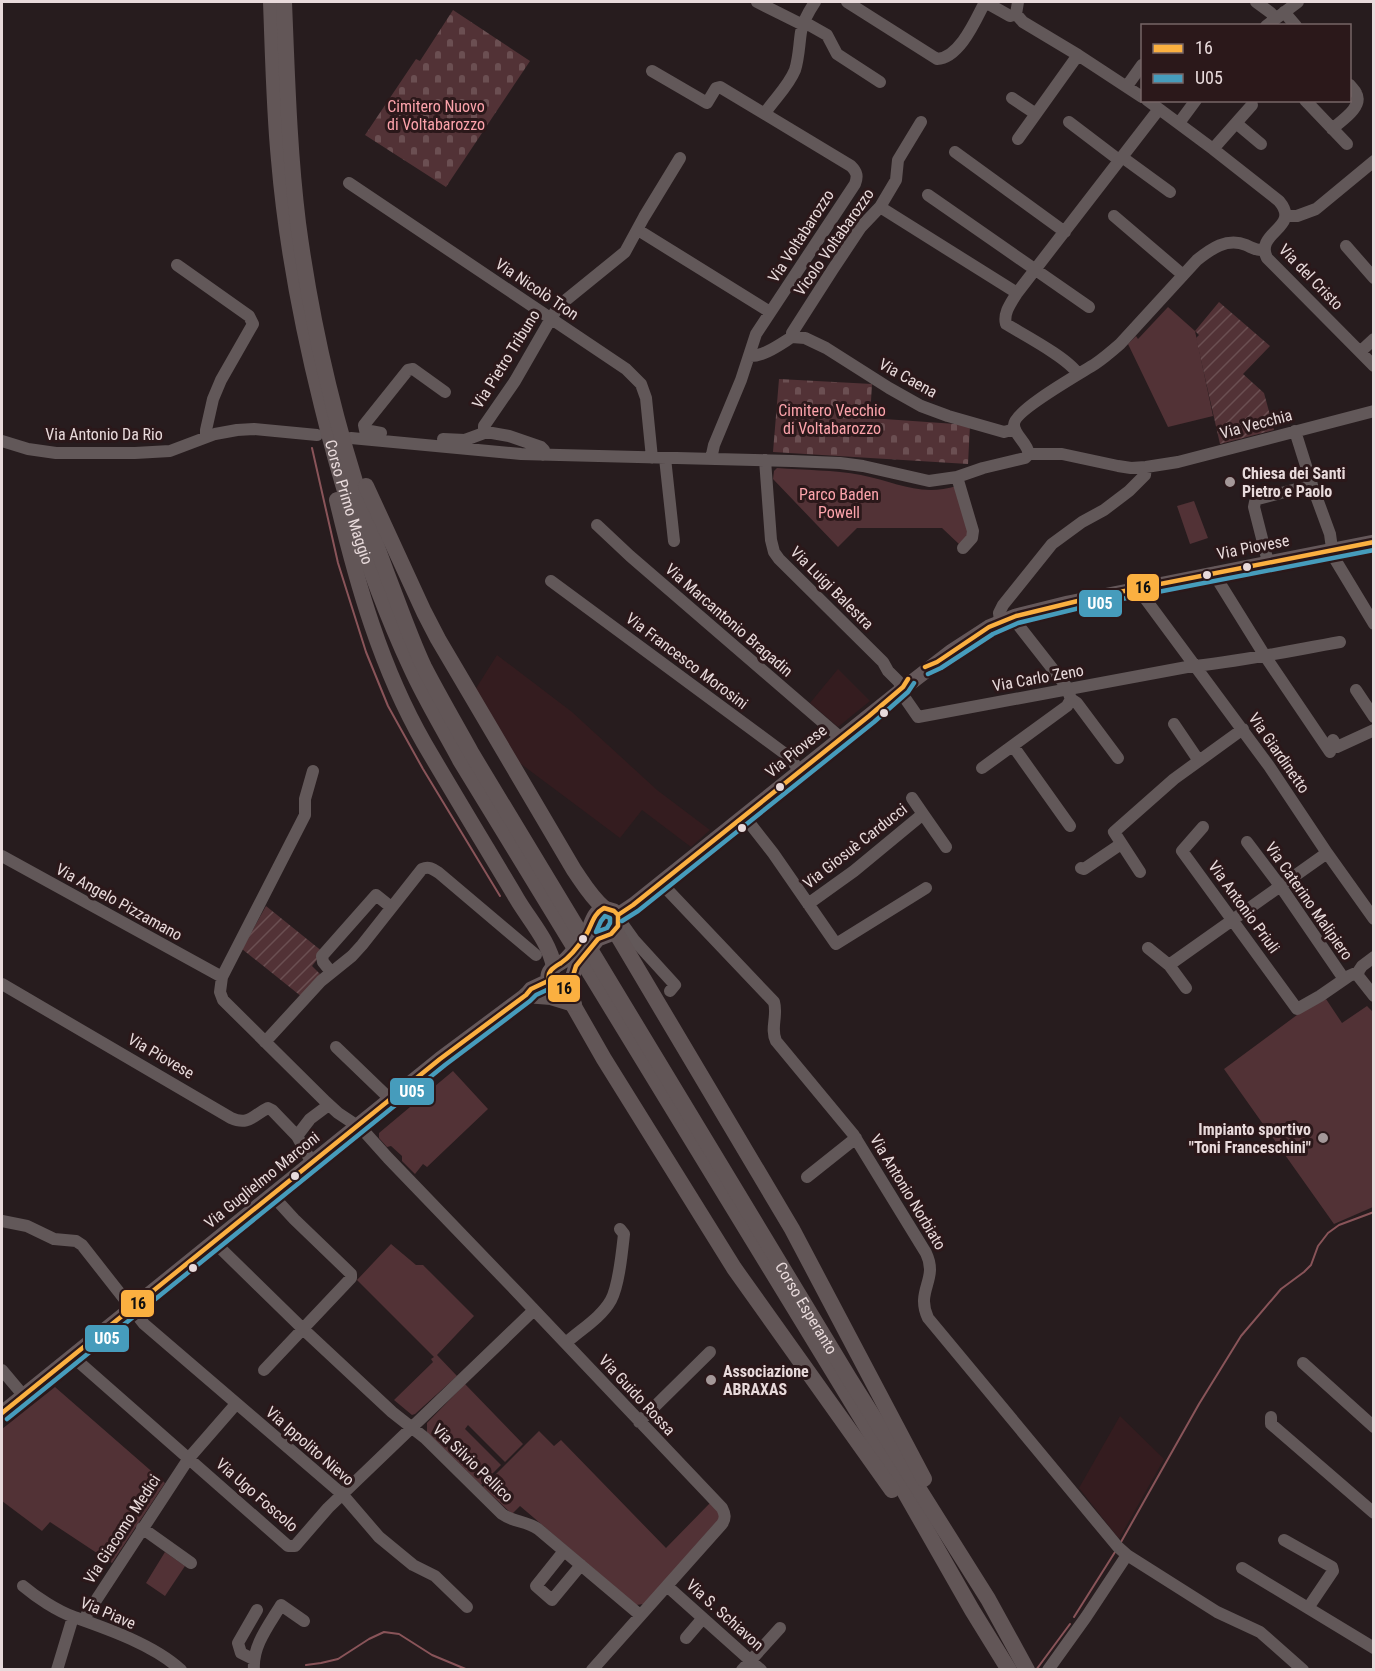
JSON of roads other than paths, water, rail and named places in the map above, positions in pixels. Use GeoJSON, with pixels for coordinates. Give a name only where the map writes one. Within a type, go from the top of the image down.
{"type":"FeatureCollection","features":[{"type":"Feature","properties":{"kind":"highway","name":"Corso Primo Maggio"},"geometry":{"type":"LineString","coordinates":[[271,2],[280,172],[297,292],[345,453],[417,667],[472,754],[583,950]]}},
{"type":"Feature","properties":{"kind":"highway","name":"Corso Primo Maggio"},"geometry":{"type":"LineString","coordinates":[[284,2],[292,162],[318,368]]}},
{"type":"Feature","properties":{"kind":"highway"},"geometry":{"type":"LineString","coordinates":[[318,368],[353,455],[428,621],[574,870],[596,902],[614,918],[792,1229],[988,1599]]}},
{"type":"Feature","properties":{"kind":"highway"},"geometry":{"type":"LineString","coordinates":[[318,368],[321,429],[343,527],[371,624],[386,664],[423,741],[548,946],[551,974]]}},
{"type":"Feature","properties":{"kind":"highway","name":"Corso Esperanto"},"geometry":{"type":"LineString","coordinates":[[583,950],[691,1128],[1009,1670]]}},
{"type":"Feature","properties":{"kind":"highway"},"geometry":{"type":"LineString","coordinates":[[564,989],[604,1059],[734,1268],[886,1481],[972,1610]]}},
{"type":"Feature","properties":{"kind":"highway"},"geometry":{"type":"LineString","coordinates":[[526,995],[551,997],[574,1004]]}},
{"type":"Feature","properties":{"kind":"highway","name":"Corso Esperanto"},"geometry":{"type":"LineString","coordinates":[[691,1128],[988,1599],[1027,1670]]}},
{"type":"Feature","properties":{"kind":"main road","name":"Via Piovese"},"geometry":{"type":"LineString","coordinates":[[564,989],[570,985],[576,966],[602,937],[614,918],[661,883],[900,691],[977,634],[1000,621],[1068,603],[1374,542]]}},
{"type":"Feature","properties":{"kind":"main road","name":"Via Piovese"},"geometry":{"type":"LineString","coordinates":[[551,974],[585,936],[597,911],[614,918]]}},
{"type":"Feature","properties":{"kind":"main road"},"geometry":{"type":"LineString","coordinates":[[551,974],[552,987],[564,989]]}},
{"type":"Feature","properties":{"kind":"main road","name":"Via Guglielmo Marconi"},"geometry":{"type":"LineString","coordinates":[[2,1413],[358,1125],[551,974]]}},
{"type":"Feature","properties":{"kind":"street"},"geometry":{"type":"LineString","coordinates":[[757,2],[826,35],[837,54],[880,82]]}},
{"type":"Feature","properties":{"kind":"street"},"geometry":{"type":"LineString","coordinates":[[765,113],[773,101],[778,98],[792,75],[804,24],[815,2]]}},
{"type":"Feature","properties":{"kind":"street"},"geometry":{"type":"LineString","coordinates":[[848,2],[863,5],[933,57],[942,59],[954,52],[965,38],[985,2],[1010,16],[1017,8],[1023,22],[1141,96]]}},
{"type":"Feature","properties":{"kind":"street"},"geometry":{"type":"LineString","coordinates":[[1256,2],[1275,19],[1290,24]]}},
{"type":"Feature","properties":{"kind":"street"},"geometry":{"type":"LineString","coordinates":[[1275,19],[1298,2]]}},
{"type":"Feature","properties":{"kind":"street"},"geometry":{"type":"LineString","coordinates":[[1018,140],[1078,55]]}},
{"type":"Feature","properties":{"kind":"street"},"geometry":{"type":"LineString","coordinates":[[1127,86],[1141,68]]}},
{"type":"Feature","properties":{"kind":"street","name":"Via Voltabarozzo"},"geometry":{"type":"LineString","coordinates":[[652,71],[707,103],[716,88],[726,90],[851,166],[856,171],[857,177],[855,184],[756,334],[741,380],[714,445],[711,459]]}},
{"type":"Feature","properties":{"kind":"street"},"geometry":{"type":"LineString","coordinates":[[1332,129],[1356,107],[1358,99],[1351,86]]}},
{"type":"Feature","properties":{"kind":"street"},"geometry":{"type":"LineString","coordinates":[[1012,98],[1036,114]]}},
{"type":"Feature","properties":{"kind":"street","name":"Via del Cristo"},"geometry":{"type":"LineString","coordinates":[[1150,102],[1274,196],[1284,207],[1286,216],[1281,226],[1266,241],[1264,250],[1268,259],[1374,366]]}},
{"type":"Feature","properties":{"kind":"street"},"geometry":{"type":"LineString","coordinates":[[1179,123],[1195,102]]}},
{"type":"Feature","properties":{"kind":"street"},"geometry":{"type":"LineString","coordinates":[[1307,102],[1347,144]]}},
{"type":"Feature","properties":{"kind":"street"},"geometry":{"type":"LineString","coordinates":[[1213,149],[1252,105]]}},
{"type":"Feature","properties":{"kind":"street"},"geometry":{"type":"LineString","coordinates":[[1078,374],[1072,366],[1006,324],[1007,310],[1017,293],[1159,109]]}},
{"type":"Feature","properties":{"kind":"street","name":"Vicolo Voltabarozzo"},"geometry":{"type":"LineString","coordinates":[[792,337],[792,333],[832,269],[861,227],[880,207],[896,180],[898,160],[921,122]]}},
{"type":"Feature","properties":{"kind":"street"},"geometry":{"type":"LineString","coordinates":[[1069,122],[1170,192]]}},
{"type":"Feature","properties":{"kind":"street"},"geometry":{"type":"LineString","coordinates":[[1236,123],[1261,144]]}},
{"type":"Feature","properties":{"kind":"street"},"geometry":{"type":"LineString","coordinates":[[956,152],[1065,232]]}},
{"type":"Feature","properties":{"kind":"street","name":"Via Pietro Tribuno"},"geometry":{"type":"LineString","coordinates":[[484,434],[484,426],[515,381],[551,318],[567,299],[626,252],[644,217],[680,158]]}},
{"type":"Feature","properties":{"kind":"street"},"geometry":{"type":"LineString","coordinates":[[1286,216],[1297,216],[1316,208],[1373,163]]}},
{"type":"Feature","properties":{"kind":"street","name":"Via Nicolò Tron"},"geometry":{"type":"LineString","coordinates":[[349,183],[626,369],[640,384],[646,398],[659,458]]}},
{"type":"Feature","properties":{"kind":"street"},"geometry":{"type":"LineString","coordinates":[[928,195],[1089,307]]}},
{"type":"Feature","properties":{"kind":"street"},"geometry":{"type":"LineString","coordinates":[[880,207],[1017,293]]}},
{"type":"Feature","properties":{"kind":"street"},"geometry":{"type":"LineString","coordinates":[[1114,216],[1183,275]]}},
{"type":"Feature","properties":{"kind":"street"},"geometry":{"type":"LineString","coordinates":[[638,230],[770,312]]}},
{"type":"Feature","properties":{"kind":"street"},"geometry":{"type":"LineString","coordinates":[[1029,453],[1026,443],[1015,429],[1014,421],[1018,416],[1033,403],[1106,356],[1120,344],[1207,252],[1226,243],[1238,242],[1257,251],[1264,250]]}},
{"type":"Feature","properties":{"kind":"street"},"geometry":{"type":"LineString","coordinates":[[1346,246],[1374,278]]}},
{"type":"Feature","properties":{"kind":"street"},"geometry":{"type":"LineString","coordinates":[[177,266],[249,316],[253,324],[221,380],[213,399],[206,437]]}},
{"type":"Feature","properties":{"kind":"street"},"geometry":{"type":"LineString","coordinates":[[749,356],[761,354],[792,337]]}},
{"type":"Feature","properties":{"kind":"street","name":"Via Caena"},"geometry":{"type":"LineString","coordinates":[[792,337],[805,338],[826,348],[904,397],[938,413],[1004,432],[1015,429]]}},
{"type":"Feature","properties":{"kind":"street"},"geometry":{"type":"LineString","coordinates":[[1360,352],[1374,339]]}},
{"type":"Feature","properties":{"kind":"street"},"geometry":{"type":"LineString","coordinates":[[445,392],[413,369],[408,370],[367,420],[364,425],[365,430],[457,440],[492,433],[510,436],[541,447],[544,450],[543,455]]}},
{"type":"Feature","properties":{"kind":"street","name":"Via Vecchia"},"geometry":{"type":"LineString","coordinates":[[765,460],[852,465],[929,481],[957,477],[1025,458],[1029,453],[1062,454],[1118,466],[1146,467],[1178,462],[1374,411]]}},
{"type":"Feature","properties":{"kind":"street","name":"Via Antonio Da Rio"},"geometry":{"type":"LineString","coordinates":[[2,441],[28,449],[56,453],[135,453],[170,451],[206,437],[237,430],[255,429],[317,435]]}},
{"type":"Feature","properties":{"kind":"street"},"geometry":{"type":"LineString","coordinates":[[1295,431],[1330,534],[1333,556],[1374,624]]}},
{"type":"Feature","properties":{"kind":"street"},"geometry":{"type":"LineString","coordinates":[[351,438],[543,455],[765,460]]}},
{"type":"Feature","properties":{"kind":"street"},"geometry":{"type":"LineString","coordinates":[[659,458],[674,542]]}},
{"type":"Feature","properties":{"kind":"street","name":"Via Luigi Balestra"},"geometry":{"type":"LineString","coordinates":[[765,460],[771,540],[774,552],[883,662],[900,684],[900,691]]}},
{"type":"Feature","properties":{"kind":"street"},"geometry":{"type":"LineString","coordinates":[[1000,621],[999,614],[1003,605],[1052,544],[1129,491],[1145,475],[1146,467]]}},
{"type":"Feature","properties":{"kind":"street"},"geometry":{"type":"LineString","coordinates":[[957,477],[973,531],[972,538],[963,548]]}},
{"type":"Feature","properties":{"kind":"street"},"geometry":{"type":"LineString","coordinates":[[1268,562],[1254,507],[1255,502],[1265,497],[1312,485]]}},
{"type":"Feature","properties":{"kind":"street","name":"Via Marcantonio Bragadin"},"geometry":{"type":"LineString","coordinates":[[597,525],[841,738]]}},
{"type":"Feature","properties":{"kind":"street"},"geometry":{"type":"LineString","coordinates":[[1217,572],[1220,582],[1265,656],[1332,746],[1337,747],[1374,730]]}},
{"type":"Feature","properties":{"kind":"street","name":"Via Francesco Morosini"},"geometry":{"type":"LineString","coordinates":[[551,580],[788,756],[800,771]]}},
{"type":"Feature","properties":{"kind":"street","name":"Via Giardinetto"},"geometry":{"type":"LineString","coordinates":[[1142,588],[1144,597],[1269,766],[1374,919]]}},
{"type":"Feature","properties":{"kind":"street"},"geometry":{"type":"LineString","coordinates":[[1016,616],[1019,626],[1118,758]]}},
{"type":"Feature","properties":{"kind":"street"},"geometry":{"type":"LineString","coordinates":[[1196,666],[1340,642]]}},
{"type":"Feature","properties":{"kind":"street","name":"Via Carlo Zeno"},"geometry":{"type":"LineString","coordinates":[[900,691],[918,717],[1069,694],[1196,666]]}},
{"type":"Feature","properties":{"kind":"street"},"geometry":{"type":"LineString","coordinates":[[1356,690],[1374,717]]}},
{"type":"Feature","properties":{"kind":"street"},"geometry":{"type":"LineString","coordinates":[[982,768],[1067,706],[1069,694]]}},
{"type":"Feature","properties":{"kind":"street"},"geometry":{"type":"LineString","coordinates":[[1174,724],[1198,761]]}},
{"type":"Feature","properties":{"kind":"street"},"geometry":{"type":"LineString","coordinates":[[1140,872],[1114,832],[1174,779],[1242,729]]}},
{"type":"Feature","properties":{"kind":"street"},"geometry":{"type":"LineString","coordinates":[[1013,746],[1070,826]]}},
{"type":"Feature","properties":{"kind":"street"},"geometry":{"type":"LineString","coordinates":[[314,771],[305,799],[305,815],[222,977],[219,992],[222,1000],[326,1102],[338,1113],[358,1125]]}},
{"type":"Feature","properties":{"kind":"street","name":"Via Giosuè Carducci"},"geometry":{"type":"LineString","coordinates":[[912,798],[946,847]]}},
{"type":"Feature","properties":{"kind":"street","name":"Via Giosuè Carducci"},"geometry":{"type":"LineString","coordinates":[[808,904],[854,871],[923,814]]}},
{"type":"Feature","properties":{"kind":"street","name":"Via Giosuè Carducci"},"geometry":{"type":"LineString","coordinates":[[744,816],[773,853],[836,944],[926,888]]}},
{"type":"Feature","properties":{"kind":"street","name":"Via Antonio Priuli"},"geometry":{"type":"LineString","coordinates":[[1203,827],[1182,851],[1297,1009],[1344,979]]}},
{"type":"Feature","properties":{"kind":"street","name":"Via Caterino Malipiero"},"geometry":{"type":"LineString","coordinates":[[1247,842],[1344,979]]}},
{"type":"Feature","properties":{"kind":"street"},"geometry":{"type":"LineString","coordinates":[[1081,868],[1084,869],[1122,844]]}},
{"type":"Feature","properties":{"kind":"street"},"geometry":{"type":"LineString","coordinates":[[1169,964],[1327,853]]}},
{"type":"Feature","properties":{"kind":"street","name":"Via Angelo Pizzamano"},"geometry":{"type":"LineString","coordinates":[[2,856],[222,977]]}},
{"type":"Feature","properties":{"kind":"street"},"geometry":{"type":"LineString","coordinates":[[266,1042],[331,972],[352,956],[422,869],[427,867],[432,868],[536,955]]}},
{"type":"Feature","properties":{"kind":"street","name":"Via Antonio Norbiato"},"geometry":{"type":"LineString","coordinates":[[661,883],[774,1002],[776,1008],[773,1035],[776,1041],[856,1138],[931,1262],[929,1280],[923,1297],[923,1308],[928,1318],[1110,1538],[1127,1555],[1217,1612],[1260,1632],[1303,1670]]}},
{"type":"Feature","properties":{"kind":"street"},"geometry":{"type":"LineString","coordinates":[[331,972],[323,962],[322,956],[376,895],[391,907]]}},
{"type":"Feature","properties":{"kind":"street"},"geometry":{"type":"LineString","coordinates":[[614,918],[675,985],[670,991]]}},
{"type":"Feature","properties":{"kind":"street"},"geometry":{"type":"LineString","coordinates":[[1148,948],[1169,964],[1186,988]]}},
{"type":"Feature","properties":{"kind":"street"},"geometry":{"type":"LineString","coordinates":[[1344,979],[1358,972],[1374,957]]}},
{"type":"Feature","properties":{"kind":"street"},"geometry":{"type":"LineString","coordinates":[[1358,972],[1359,977],[1374,996]]}},
{"type":"Feature","properties":{"kind":"street","name":"Via Piovese"},"geometry":{"type":"LineString","coordinates":[[2,984],[237,1121],[249,1120],[268,1108],[276,1113],[297,1136],[312,1163]]}},
{"type":"Feature","properties":{"kind":"street"},"geometry":{"type":"LineString","coordinates":[[336,1047],[390,1100]]}},
{"type":"Feature","properties":{"kind":"street"},"geometry":{"type":"LineString","coordinates":[[297,1136],[310,1119],[326,1107],[326,1102]]}},
{"type":"Feature","properties":{"kind":"street","name":"Via Guido Rossa"},"geometry":{"type":"LineString","coordinates":[[358,1125],[725,1514],[725,1520],[667,1586]]}},
{"type":"Feature","properties":{"kind":"street"},"geometry":{"type":"LineString","coordinates":[[807,1177],[856,1138]]}},
{"type":"Feature","properties":{"kind":"street"},"geometry":{"type":"LineString","coordinates":[[264,1370],[351,1278],[351,1274],[272,1195]]}},
{"type":"Feature","properties":{"kind":"street","name":"Via Ippolito Nievo"},"geometry":{"type":"LineString","coordinates":[[2,1221],[27,1226],[54,1239],[76,1241],[82,1245],[144,1324],[342,1494],[379,1537],[413,1566],[435,1576],[467,1607]]}},
{"type":"Feature","properties":{"kind":"street"},"geometry":{"type":"LineString","coordinates":[[566,1343],[597,1316],[610,1301],[615,1288],[622,1250],[624,1234],[620,1229]]}},
{"type":"Feature","properties":{"kind":"street","name":"Via Silvio Pellico"},"geometry":{"type":"LineString","coordinates":[[214,1242],[303,1329],[385,1406],[440,1453],[502,1514],[530,1524],[640,1615]]}},
{"type":"Feature","properties":{"kind":"street"},"geometry":{"type":"LineString","coordinates":[[411,1428],[534,1310]]}},
{"type":"Feature","properties":{"kind":"street"},"geometry":{"type":"LineString","coordinates":[[639,1422],[710,1352]]}},
{"type":"Feature","properties":{"kind":"street","name":"Via Ugo Foscolo"},"geometry":{"type":"LineString","coordinates":[[74,1355],[81,1364],[288,1546],[295,1546],[314,1522],[411,1428]]}},
{"type":"Feature","properties":{"kind":"street"},"geometry":{"type":"LineString","coordinates":[[1303,1363],[1374,1427]]}},
{"type":"Feature","properties":{"kind":"street"},"geometry":{"type":"LineString","coordinates":[[2,1370],[23,1395]]}},
{"type":"Feature","properties":{"kind":"street","name":"Via Giacomo Medici"},"geometry":{"type":"LineString","coordinates":[[57,1670],[79,1618],[87,1614],[189,1458],[236,1404]]}},
{"type":"Feature","properties":{"kind":"street"},"geometry":{"type":"LineString","coordinates":[[1271,1417],[1271,1424],[1374,1512]]}},
{"type":"Feature","properties":{"kind":"street"},"geometry":{"type":"LineString","coordinates":[[142,1528],[191,1563]]}},
{"type":"Feature","properties":{"kind":"street"},"geometry":{"type":"LineString","coordinates":[[1284,1540],[1332,1567],[1333,1570],[1308,1608]]}},
{"type":"Feature","properties":{"kind":"street"},"geometry":{"type":"LineString","coordinates":[[564,1551],[536,1586],[552,1600],[581,1565]]}},
{"type":"Feature","properties":{"kind":"street"},"geometry":{"type":"LineString","coordinates":[[1048,1670],[1127,1555]]}},
{"type":"Feature","properties":{"kind":"street"},"geometry":{"type":"LineString","coordinates":[[1242,1568],[1374,1648]]}},
{"type":"Feature","properties":{"kind":"street","name":"Via Piave"},"geometry":{"type":"LineString","coordinates":[[23,1586],[33,1594],[79,1618],[161,1654],[181,1670]]}},
{"type":"Feature","properties":{"kind":"street"},"geometry":{"type":"LineString","coordinates":[[592,1670],[667,1586]]}},
{"type":"Feature","properties":{"kind":"street","name":"Via S. Schiavon"},"geometry":{"type":"LineString","coordinates":[[667,1586],[703,1618],[747,1665],[761,1670]]}},
{"type":"Feature","properties":{"kind":"street"},"geometry":{"type":"LineString","coordinates":[[257,1610],[238,1643],[241,1653],[254,1664],[266,1630],[281,1605],[304,1621]]}},
{"type":"Feature","properties":{"kind":"street"},"geometry":{"type":"LineString","coordinates":[[686,1638],[703,1618]]}},
{"type":"Feature","properties":{"kind":"street"},"geometry":{"type":"LineString","coordinates":[[747,1665],[780,1628]]}},
{"type":"Feature","properties":{"kind":"waterway"},"geometry":{"type":"LineString","coordinates":[[312,448],[338,563],[366,652],[388,706],[423,769],[500,896]]}},
{"type":"Feature","properties":{"kind":"waterway"},"geometry":{"type":"LineString","coordinates":[[1121,1542],[1199,1404],[1241,1336],[1281,1289],[1311,1265],[1318,1246],[1328,1233],[1339,1225],[1374,1212]]}},
{"type":"Feature","properties":{"kind":"waterway"},"geometry":{"type":"LineString","coordinates":[[1074,1617],[1115,1552]]}},
{"type":"Feature","properties":{"kind":"waterway"},"geometry":{"type":"LineString","coordinates":[[1036,1670],[1070,1624]]}},
{"type":"Feature","properties":{"kind":"waterway"},"geometry":{"type":"LineString","coordinates":[[306,1665],[338,1659],[384,1632],[399,1634],[432,1655],[468,1670]]}},
{"type":"Feature","properties":{"kind":"place","name":"Chiesa dei Santi Pietro e Paolo"},"geometry":{"type":"Point","coordinates":[1230,482]}},
{"type":"Feature","properties":{"kind":"place","name":"Impianto sportivo \"Toni Franceschini\""},"geometry":{"type":"Point","coordinates":[1323,1138]}},
{"type":"Feature","properties":{"kind":"place","name":"Associazione ABRAXAS"},"geometry":{"type":"Point","coordinates":[711,1380]}},
{"type":"Feature","properties":{"kind":"park label","name":"Cimitero Nuovo di Voltabarozzo"},"geometry":{"type":"Point","coordinates":[436,115]}},
{"type":"Feature","properties":{"kind":"park label","name":"Cimitero Vecchio di Voltabarozzo"},"geometry":{"type":"Point","coordinates":[832,419]}},
{"type":"Feature","properties":{"kind":"park label","name":"Parco Baden Powell"},"geometry":{"type":"Point","coordinates":[839,503]}}]}
